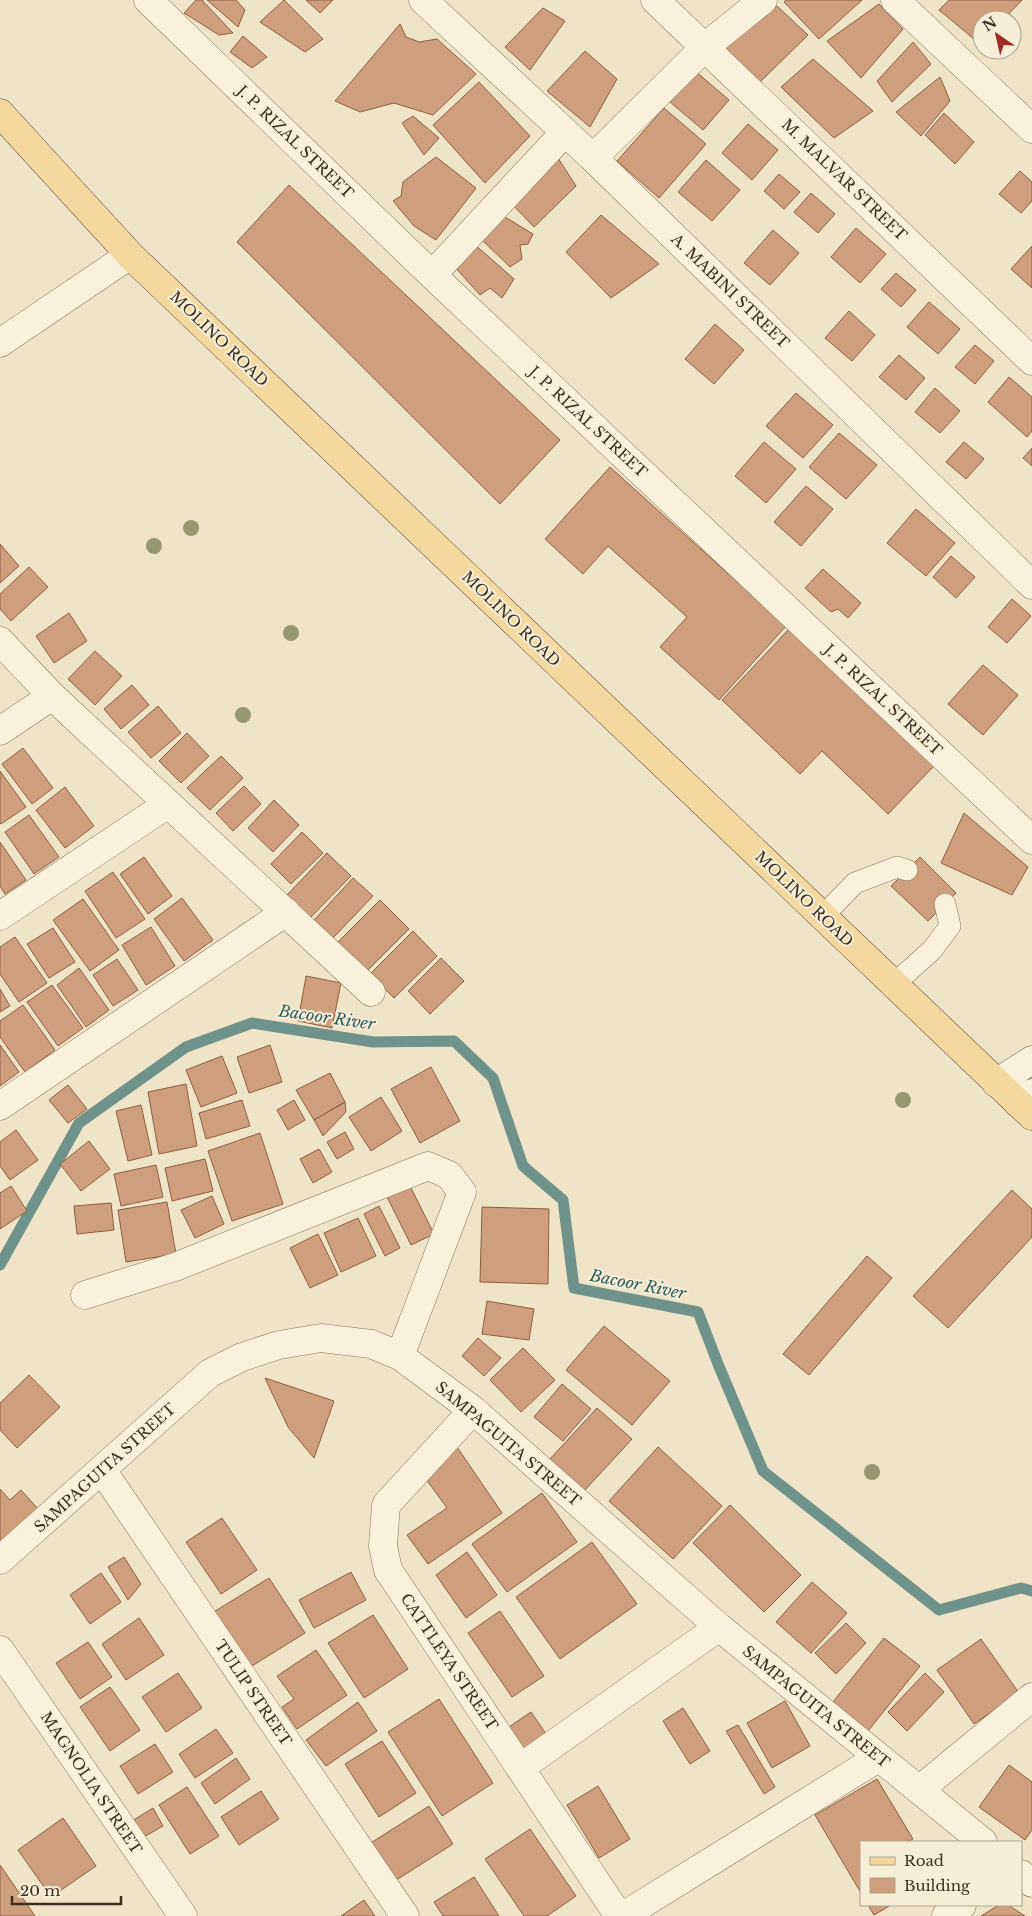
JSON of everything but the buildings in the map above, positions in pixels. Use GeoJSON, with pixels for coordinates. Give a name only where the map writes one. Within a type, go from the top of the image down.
{"type":"FeatureCollection","features":[{"type":"Feature","properties":{"kind":"main road","name":"MOLINO ROAD"},"geometry":{"type":"LineString","coordinates":[[0,113],[130,255],[996,1083],[1027,1104]]}},
{"type":"Feature","properties":{"kind":"street","name":"J. P. RIZAL STREET"},"geometry":{"type":"LineString","coordinates":[[148,0],[432,275],[1028,830]]}},
{"type":"Feature","properties":{"kind":"street","name":"A. MABINI STREET"},"geometry":{"type":"LineString","coordinates":[[423,0],[593,158],[1032,585]]}},
{"type":"Feature","properties":{"kind":"street","name":"M. MALVAR STREET"},"geometry":{"type":"LineString","coordinates":[[655,0],[1032,361]]}},
{"type":"Feature","properties":{"kind":"street"},"geometry":{"type":"LineString","coordinates":[[593,158],[705,47],[763,0]]}},
{"type":"Feature","properties":{"kind":"street"},"geometry":{"type":"LineString","coordinates":[[895,0],[1032,129]]}},
{"type":"Feature","properties":{"kind":"street"},"geometry":{"type":"LineString","coordinates":[[432,275],[565,132]]}},
{"type":"Feature","properties":{"kind":"street"},"geometry":{"type":"LineString","coordinates":[[0,343],[130,255]]}},
{"type":"Feature","properties":{"kind":"street"},"geometry":{"type":"LineString","coordinates":[[0,641],[52,696],[371,992]]}},
{"type":"Feature","properties":{"kind":"street"},"geometry":{"type":"LineString","coordinates":[[0,731],[52,696]]}},
{"type":"Feature","properties":{"kind":"street"},"geometry":{"type":"LineString","coordinates":[[0,916],[168,804]]}},
{"type":"Feature","properties":{"kind":"street"},"geometry":{"type":"LineString","coordinates":[[0,1106],[286,912]]}},
{"type":"Feature","properties":{"kind":"street"},"geometry":{"type":"LineString","coordinates":[[996,1083],[1032,1060]]}},
{"type":"Feature","properties":{"kind":"street"},"geometry":{"type":"LineString","coordinates":[[85,1295],[175,1267],[428,1166],[449,1175],[462,1192],[400,1356]]}},
{"type":"Feature","properties":{"kind":"street","name":"SAMPAGUITA STREET"},"geometry":{"type":"LineString","coordinates":[[0,1560],[210,1373],[242,1357],[279,1346],[321,1338],[370,1344],[400,1356],[473,1410],[719,1628],[982,1841]]}},
{"type":"Feature","properties":{"kind":"street","name":"CATTLEYA STREET"},"geometry":{"type":"LineString","coordinates":[[473,1410],[386,1505],[383,1546],[388,1570],[621,1916]]}},
{"type":"Feature","properties":{"kind":"street","name":"TULIP STREET"},"geometry":{"type":"LineString","coordinates":[[102,1470],[404,1916]]}},
{"type":"Feature","properties":{"kind":"street"},"geometry":{"type":"LineString","coordinates":[[520,1768],[719,1628]]}},
{"type":"Feature","properties":{"kind":"street","name":"MAGNOLIA STREET"},"geometry":{"type":"LineString","coordinates":[[0,1650],[183,1916]]}},
{"type":"Feature","properties":{"kind":"street"},"geometry":{"type":"LineString","coordinates":[[919,1790],[1032,1697]]}},
{"type":"Feature","properties":{"kind":"street"},"geometry":{"type":"LineString","coordinates":[[621,1916],[878,1758]]}},
{"type":"Feature","properties":{"kind":"street"},"geometry":{"type":"LineString","coordinates":[[1022,1875],[1032,1883]]}},
{"type":"Feature","properties":{"kind":"street"},"geometry":{"type":"LineString","coordinates":[[946,1916],[961,1906]]}},
{"type":"Feature","properties":{"kind":"lane"},"geometry":{"type":"LineString","coordinates":[[822,917],[855,883],[897,867],[907,870]]}},
{"type":"Feature","properties":{"kind":"lane"},"geometry":{"type":"LineString","coordinates":[[893,985],[932,950],[950,926],[945,904]]}},
{"type":"Feature","properties":{"kind":"waterway","name":"Bacoor River"},"geometry":{"type":"LineString","coordinates":[[0,1265],[79,1123],[186,1047],[252,1023],[373,1042],[454,1041],[493,1078],[523,1166],[563,1200],[574,1288],[698,1312],[763,1471],[939,1610],[1021,1588],[1032,1591]]}}]}
